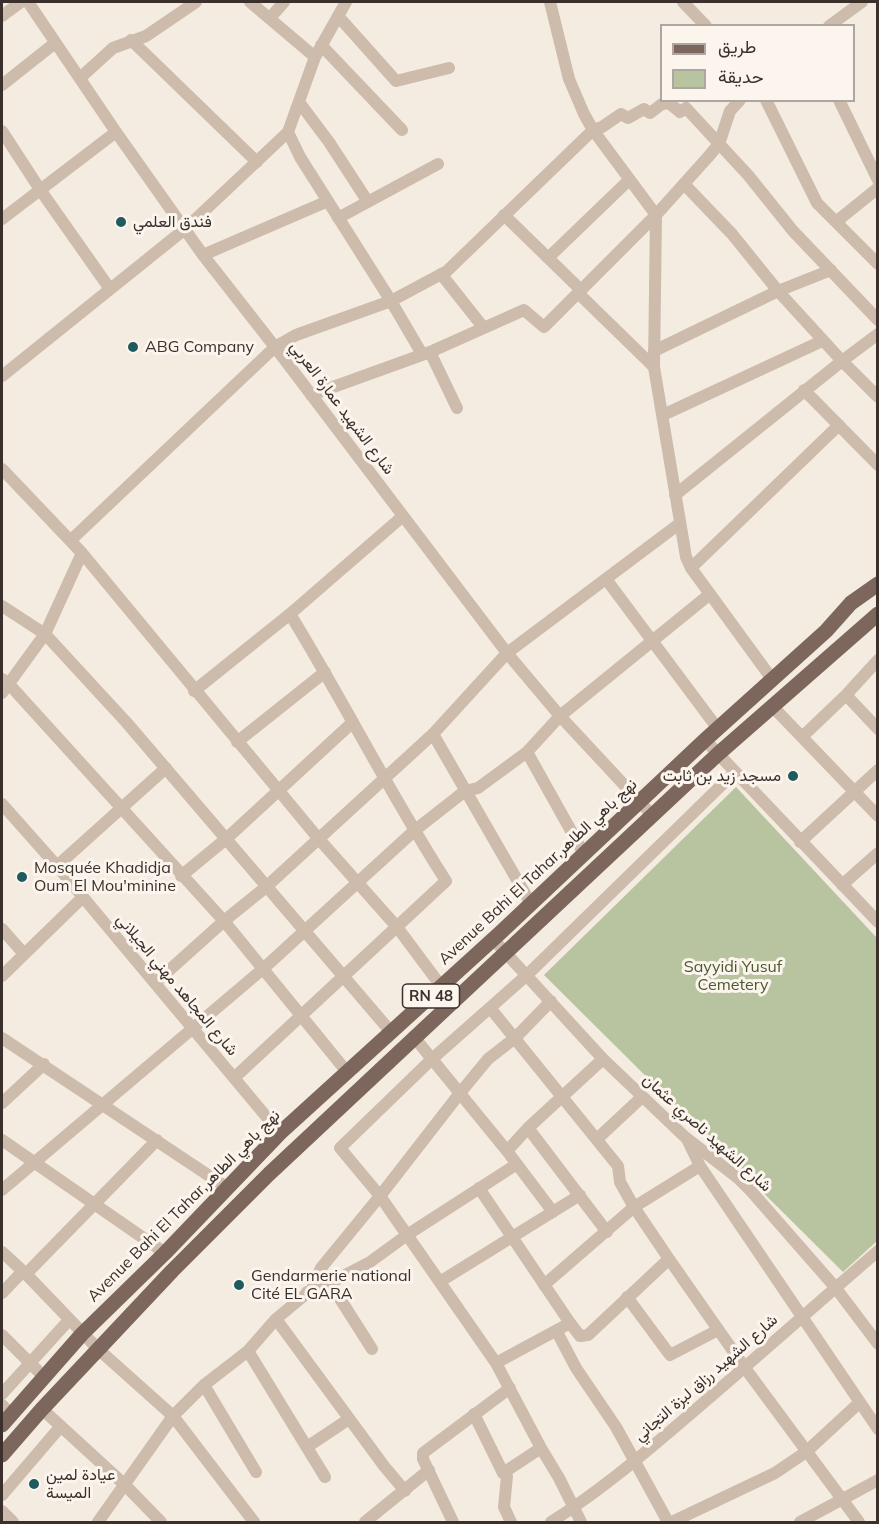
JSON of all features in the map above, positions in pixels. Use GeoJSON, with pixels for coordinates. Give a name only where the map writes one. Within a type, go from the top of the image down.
{"type":"FeatureCollection","features":[{"type":"Feature","properties":{"kind":"main road","name":"Avenue Bahi El Tahar,نهج باهي الطاهر"},"geometry":{"type":"LineString","coordinates":[[4,1415],[44,1377],[82,1334],[165,1253],[280,1133],[493,939],[771,679],[826,631],[851,603],[878,584]]}},
{"type":"Feature","properties":{"kind":"main road","name":"RN 48"},"geometry":{"type":"LineString","coordinates":[[2,1455],[42,1409],[172,1271],[261,1182],[718,754],[878,614]]}},
{"type":"Feature","properties":{"kind":"street"},"geometry":{"type":"LineString","coordinates":[[2,16],[21,2]]}},
{"type":"Feature","properties":{"kind":"street","name":"شارع الشهيد عمارة العربي"},"geometry":{"type":"LineString","coordinates":[[28,2],[203,255],[507,653],[560,716],[653,816]]}},
{"type":"Feature","properties":{"kind":"street"},"geometry":{"type":"LineString","coordinates":[[80,78],[113,48],[146,36],[196,2]]}},
{"type":"Feature","properties":{"kind":"street"},"geometry":{"type":"LineString","coordinates":[[250,2],[315,57]]}},
{"type":"Feature","properties":{"kind":"street"},"geometry":{"type":"LineString","coordinates":[[270,18],[284,2]]}},
{"type":"Feature","properties":{"kind":"street"},"geometry":{"type":"LineString","coordinates":[[2,376],[185,229],[288,132],[315,57],[346,2]]}},
{"type":"Feature","properties":{"kind":"street"},"geometry":{"type":"LineString","coordinates":[[550,2],[569,79],[584,114],[593,130],[656,215],[654,367],[686,557],[690,568],[771,679]]}},
{"type":"Feature","properties":{"kind":"street"},"geometry":{"type":"LineString","coordinates":[[683,2],[704,24]]}},
{"type":"Feature","properties":{"kind":"street"},"geometry":{"type":"LineString","coordinates":[[832,24],[862,2]]}},
{"type":"Feature","properties":{"kind":"street"},"geometry":{"type":"LineString","coordinates":[[338,16],[396,81],[448,68]]}},
{"type":"Feature","properties":{"kind":"street"},"geometry":{"type":"LineString","coordinates":[[131,40],[257,162]]}},
{"type":"Feature","properties":{"kind":"street"},"geometry":{"type":"LineString","coordinates":[[2,85],[55,42]]}},
{"type":"Feature","properties":{"kind":"street"},"geometry":{"type":"LineString","coordinates":[[321,45],[402,130]]}},
{"type":"Feature","properties":{"kind":"street"},"geometry":{"type":"LineString","coordinates":[[298,102],[329,142],[368,202]]}},
{"type":"Feature","properties":{"kind":"street"},"geometry":{"type":"LineString","coordinates":[[311,395],[426,353],[524,310],[544,327],[656,215],[719,144],[730,111],[738,102]]}},
{"type":"Feature","properties":{"kind":"street"},"geometry":{"type":"LineString","coordinates":[[767,102],[817,203],[878,264]]}},
{"type":"Feature","properties":{"kind":"street"},"geometry":{"type":"LineString","coordinates":[[840,102],[878,180]]}},
{"type":"Feature","properties":{"kind":"street"},"geometry":{"type":"LineString","coordinates":[[71,540],[275,347],[296,335],[391,301],[441,274],[460,260],[479,238],[593,130],[602,127],[621,114],[628,118],[644,109],[650,113],[662,104],[669,103],[680,112],[686,108],[748,175],[793,231],[878,320]]}},
{"type":"Feature","properties":{"kind":"street"},"geometry":{"type":"LineString","coordinates":[[2,131],[110,289]]}},
{"type":"Feature","properties":{"kind":"street"},"geometry":{"type":"LineString","coordinates":[[2,219],[116,132]]}},
{"type":"Feature","properties":{"kind":"street"},"geometry":{"type":"LineString","coordinates":[[288,132],[300,157],[426,353],[457,408]]}},
{"type":"Feature","properties":{"kind":"street"},"geometry":{"type":"LineString","coordinates":[[338,218],[438,164]]}},
{"type":"Feature","properties":{"kind":"street"},"geometry":{"type":"LineString","coordinates":[[548,258],[629,180]]}},
{"type":"Feature","properties":{"kind":"street"},"geometry":{"type":"LineString","coordinates":[[684,184],[732,234],[822,341],[878,397]]}},
{"type":"Feature","properties":{"kind":"street"},"geometry":{"type":"LineString","coordinates":[[837,221],[878,188]]}},
{"type":"Feature","properties":{"kind":"street"},"geometry":{"type":"LineString","coordinates":[[203,255],[328,201]]}},
{"type":"Feature","properties":{"kind":"street"},"geometry":{"type":"LineString","coordinates":[[504,215],[654,367]]}},
{"type":"Feature","properties":{"kind":"street"},"geometry":{"type":"LineString","coordinates":[[654,351],[778,291],[831,270]]}},
{"type":"Feature","properties":{"kind":"street"},"geometry":{"type":"LineString","coordinates":[[441,274],[483,327]]}},
{"type":"Feature","properties":{"kind":"street"},"geometry":{"type":"LineString","coordinates":[[675,495],[804,390],[878,334]]}},
{"type":"Feature","properties":{"kind":"street"},"geometry":{"type":"LineString","coordinates":[[663,415],[822,341]]}},
{"type":"Feature","properties":{"kind":"street"},"geometry":{"type":"LineString","coordinates":[[804,390],[878,465]]}},
{"type":"Feature","properties":{"kind":"street"},"geometry":{"type":"LineString","coordinates":[[690,568],[839,425]]}},
{"type":"Feature","properties":{"kind":"street"},"geometry":{"type":"LineString","coordinates":[[2,469],[71,540],[278,791],[397,927],[441,986]]}},
{"type":"Feature","properties":{"kind":"street"},"geometry":{"type":"LineString","coordinates":[[194,691],[290,614],[403,516]]}},
{"type":"Feature","properties":{"kind":"street"},"geometry":{"type":"LineString","coordinates":[[155,983],[266,887],[433,734],[507,653],[679,525]]}},
{"type":"Feature","properties":{"kind":"street"},"geometry":{"type":"LineString","coordinates":[[82,553],[45,634],[4,685],[224,921],[346,1072]]}},
{"type":"Feature","properties":{"kind":"street"},"geometry":{"type":"LineString","coordinates":[[606,579],[718,729]]}},
{"type":"Feature","properties":{"kind":"street"},"geometry":{"type":"LineString","coordinates":[[2,1190],[264,968],[414,831],[465,791],[478,788],[527,752],[560,716],[710,594]]}},
{"type":"Feature","properties":{"kind":"street"},"geometry":{"type":"LineString","coordinates":[[2,606],[45,634],[127,723],[392,1032]]}},
{"type":"Feature","properties":{"kind":"street"},"geometry":{"type":"LineString","coordinates":[[234,1078],[302,1017],[446,880],[414,831],[290,614]]}},
{"type":"Feature","properties":{"kind":"street"},"geometry":{"type":"LineString","coordinates":[[802,737],[846,695],[878,660]]}},
{"type":"Feature","properties":{"kind":"street"},"geometry":{"type":"LineString","coordinates":[[237,742],[325,672]]}},
{"type":"Feature","properties":{"kind":"street"},"geometry":{"type":"LineString","coordinates":[[846,695],[878,729]]}},
{"type":"Feature","properties":{"kind":"street"},"geometry":{"type":"LineString","coordinates":[[773,706],[878,816]]}},
{"type":"Feature","properties":{"kind":"street"},"geometry":{"type":"LineString","coordinates":[[181,876],[226,839],[353,722]]}},
{"type":"Feature","properties":{"kind":"street"},"geometry":{"type":"LineString","coordinates":[[433,734],[531,903]]}},
{"type":"Feature","properties":{"kind":"street"},"geometry":{"type":"LineString","coordinates":[[705,740],[878,922]]}},
{"type":"Feature","properties":{"kind":"street"},"geometry":{"type":"LineString","coordinates":[[527,752],[584,854]]}},
{"type":"Feature","properties":{"kind":"street"},"geometry":{"type":"LineString","coordinates":[[57,866],[166,768]]}},
{"type":"Feature","properties":{"kind":"street"},"geometry":{"type":"LineString","coordinates":[[800,842],[878,770]]}},
{"type":"Feature","properties":{"kind":"street"},"geometry":{"type":"LineString","coordinates":[[581,1522],[496,1363],[380,1196],[340,1148],[432,1059],[527,975],[735,772]]}},
{"type":"Feature","properties":{"kind":"street","name":"شارع المجاهد مهني الجيلاني"},"geometry":{"type":"LineString","coordinates":[[2,804],[57,866],[280,1133]]}},
{"type":"Feature","properties":{"kind":"street"},"geometry":{"type":"LineString","coordinates":[[842,885],[878,853]]}},
{"type":"Feature","properties":{"kind":"street"},"geometry":{"type":"LineString","coordinates":[[2,976],[83,897]]}},
{"type":"Feature","properties":{"kind":"street"},"geometry":{"type":"LineString","coordinates":[[2,929],[24,954]]}},
{"type":"Feature","properties":{"kind":"street","name":"شارع الشهيد ناصري عثمان"},"geometry":{"type":"LineString","coordinates":[[493,939],[603,1059],[685,1137],[738,1178],[751,1191],[835,1287],[878,1344]]}},
{"type":"Feature","properties":{"kind":"street"},"geometry":{"type":"LineString","coordinates":[[98,1522],[173,1416],[204,1385],[248,1351],[276,1319],[312,1289],[321,1268],[488,1059],[515,1038],[551,1001]]}},
{"type":"Feature","properties":{"kind":"street"},"geometry":{"type":"LineString","coordinates":[[491,1009],[618,1166],[620,1182],[634,1208],[745,1368],[859,1522]]}},
{"type":"Feature","properties":{"kind":"street"},"geometry":{"type":"LineString","coordinates":[[414,1037],[507,1151],[553,1212]]}},
{"type":"Feature","properties":{"kind":"street"},"geometry":{"type":"LineString","coordinates":[[2,1038],[226,1187]]}},
{"type":"Feature","properties":{"kind":"street"},"geometry":{"type":"LineString","coordinates":[[507,1151],[528,1128],[603,1059]]}},
{"type":"Feature","properties":{"kind":"street"},"geometry":{"type":"LineString","coordinates":[[2,1102],[44,1064]]}},
{"type":"Feature","properties":{"kind":"street"},"geometry":{"type":"LineString","coordinates":[[597,1139],[642,1097]]}},
{"type":"Feature","properties":{"kind":"street"},"geometry":{"type":"LineString","coordinates":[[528,1128],[608,1232]]}},
{"type":"Feature","properties":{"kind":"street"},"geometry":{"type":"LineString","coordinates":[[685,1137],[700,1166],[878,1428]]}},
{"type":"Feature","properties":{"kind":"street"},"geometry":{"type":"LineString","coordinates":[[2,1140],[165,1253]]}},
{"type":"Feature","properties":{"kind":"street"},"geometry":{"type":"LineString","coordinates":[[2,1293],[157,1140]]}},
{"type":"Feature","properties":{"kind":"street"},"geometry":{"type":"LineString","coordinates":[[306,1293],[370,1262],[407,1235],[517,1164]]}},
{"type":"Feature","properties":{"kind":"street"},"geometry":{"type":"LineString","coordinates":[[544,1285],[634,1208],[700,1166]]}},
{"type":"Feature","properties":{"kind":"street"},"geometry":{"type":"LineString","coordinates":[[479,1188],[577,1334],[585,1337],[669,1259]]}},
{"type":"Feature","properties":{"kind":"street"},"geometry":{"type":"LineString","coordinates":[[441,1281],[580,1195]]}},
{"type":"Feature","properties":{"kind":"street","name":"شارع الشهيد رزاق لبزة التجاني"},"geometry":{"type":"LineString","coordinates":[[551,1522],[635,1461],[878,1251]]}},
{"type":"Feature","properties":{"kind":"street"},"geometry":{"type":"LineString","coordinates":[[2,1252],[25,1272],[82,1334],[173,1416],[254,1522]]}},
{"type":"Feature","properties":{"kind":"street"},"geometry":{"type":"LineString","coordinates":[[330,1283],[372,1349]]}},
{"type":"Feature","properties":{"kind":"street"},"geometry":{"type":"LineString","coordinates":[[627,1297],[670,1355],[718,1330]]}},
{"type":"Feature","properties":{"kind":"street"},"geometry":{"type":"LineString","coordinates":[[276,1319],[405,1491]]}},
{"type":"Feature","properties":{"kind":"street"},"geometry":{"type":"LineString","coordinates":[[2,1394],[69,1320]]}},
{"type":"Feature","properties":{"kind":"street"},"geometry":{"type":"LineString","coordinates":[[496,1363],[570,1323]]}},
{"type":"Feature","properties":{"kind":"street"},"geometry":{"type":"LineString","coordinates":[[557,1332],[576,1368],[616,1427],[670,1522],[756,1483],[806,1452],[859,1403]]}},
{"type":"Feature","properties":{"kind":"street"},"geometry":{"type":"LineString","coordinates":[[2,1335],[44,1377]]}},
{"type":"Feature","properties":{"kind":"street"},"geometry":{"type":"LineString","coordinates":[[248,1351],[325,1477]]}},
{"type":"Feature","properties":{"kind":"street"},"geometry":{"type":"LineString","coordinates":[[204,1385],[256,1472]]}},
{"type":"Feature","properties":{"kind":"street"},"geometry":{"type":"LineString","coordinates":[[453,1522],[422,1456],[424,1452],[510,1388]]}},
{"type":"Feature","properties":{"kind":"street"},"geometry":{"type":"LineString","coordinates":[[42,1409],[125,1485],[160,1522]]}},
{"type":"Feature","properties":{"kind":"street"},"geometry":{"type":"LineString","coordinates":[[474,1414],[503,1473],[507,1476],[504,1507],[511,1522]]}},
{"type":"Feature","properties":{"kind":"street"},"geometry":{"type":"LineString","coordinates":[[307,1447],[349,1419]]}},
{"type":"Feature","properties":{"kind":"street"},"geometry":{"type":"LineString","coordinates":[[2,1495],[61,1426]]}},
{"type":"Feature","properties":{"kind":"street"},"geometry":{"type":"LineString","coordinates":[[503,1473],[541,1448]]}},
{"type":"Feature","properties":{"kind":"street"},"geometry":{"type":"LineString","coordinates":[[366,1522],[429,1470]]}},
{"type":"Feature","properties":{"kind":"street"},"geometry":{"type":"LineString","coordinates":[[800,1522],[878,1480]]}},
{"type":"Feature","properties":{"kind":"street"},"geometry":{"type":"LineString","coordinates":[[2,1511],[13,1522]]}},
{"type":"Feature","properties":{"kind":"green space","name":"Sayyidi Yusuf Cemetery"},"geometry":{"type":"Polygon","coordinates":[[[736,787],[877,938],[877,1241],[843,1272],[544,975],[736,787]]]}},
{"type":"Feature","properties":{"kind":"place","name":"فندق العلمي"},"geometry":{"type":"Point","coordinates":[121,222]}},
{"type":"Feature","properties":{"kind":"place","name":"ABG Company"},"geometry":{"type":"Point","coordinates":[133,347]}},
{"type":"Feature","properties":{"kind":"place","name":"مسجد زيد بن ثابت"},"geometry":{"type":"Point","coordinates":[793,776]}},
{"type":"Feature","properties":{"kind":"place","name":"Mosquée Khadidja Oum El Mou'minine"},"geometry":{"type":"Point","coordinates":[22,877]}},
{"type":"Feature","properties":{"kind":"place","name":"Gendarmerie national Cité EL GARA"},"geometry":{"type":"Point","coordinates":[239,1285]}},
{"type":"Feature","properties":{"kind":"place","name":"عيادة لمين الميسة"},"geometry":{"type":"Point","coordinates":[34,1484]}}]}
